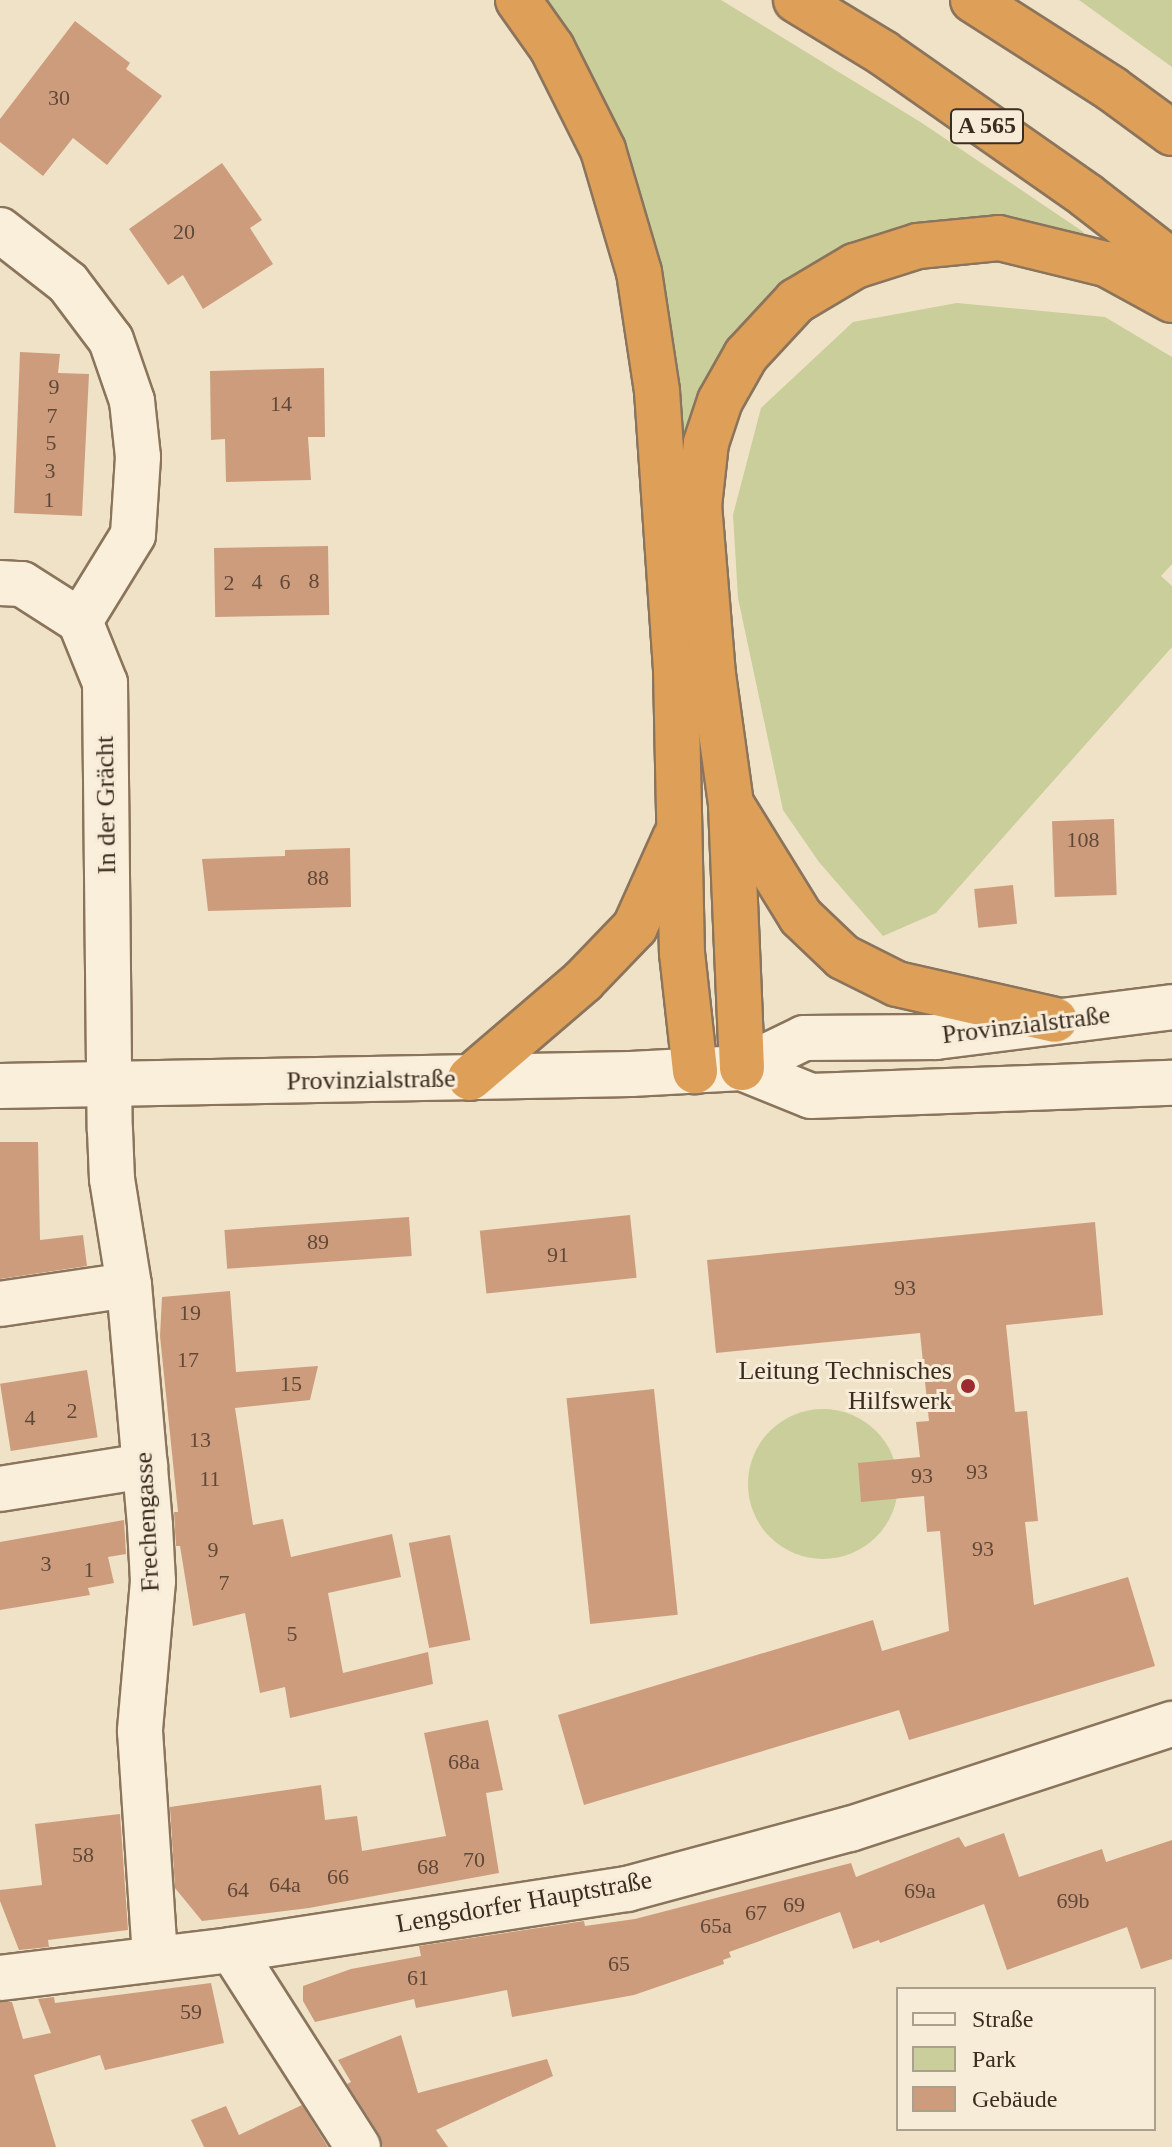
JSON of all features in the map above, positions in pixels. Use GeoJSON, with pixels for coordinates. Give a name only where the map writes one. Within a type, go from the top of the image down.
{"type":"FeatureCollection","features":[{"type":"Feature","properties":{"kind":"highway"},"geometry":{"type":"LineString","coordinates":[[518,0],[552,48],[603,150],[639,272],[658,406],[676,669],[682,953],[695,1071]]}},
{"type":"Feature","properties":{"kind":"highway","name":"A 565"},"geometry":{"type":"LineString","coordinates":[[796,0],[883,53],[1087,196],[1172,262]]}},
{"type":"Feature","properties":{"kind":"highway"},"geometry":{"type":"LineString","coordinates":[[973,0],[1112,89],[1172,133]]}},
{"type":"Feature","properties":{"kind":"highway"},"geometry":{"type":"LineString","coordinates":[[742,1068],[731,804],[713,675],[699,506],[706,443],[720,401],[746,355],[796,301],[855,266],[918,246],[999,238],[1106,264],[1172,300]]}},
{"type":"Feature","properties":{"kind":"highway"},"geometry":{"type":"LineString","coordinates":[[731,804],[801,917],[843,957],[897,984],[1055,1020]]}},
{"type":"Feature","properties":{"kind":"highway"},"geometry":{"type":"LineString","coordinates":[[470,1078],[583,981],[635,927],[679,829]]}},
{"type":"Feature","properties":{"kind":"street"},"geometry":{"type":"LineString","coordinates":[[0,230],[68,283],[111,340],[132,401],[138,457],[133,535],[80,621],[22,584],[0,583]]}},
{"type":"Feature","properties":{"kind":"street","name":"In der Grächt"},"geometry":{"type":"LineString","coordinates":[[80,621],[105,683],[110,1085]]}},
{"type":"Feature","properties":{"kind":"street","name":"Provinzialstraße"},"geometry":{"type":"LineString","coordinates":[[0,1086],[470,1078],[742,1068],[804,1038],[936,1037],[1172,1007]]}},
{"type":"Feature","properties":{"kind":"street","name":"Provinzialstraße"},"geometry":{"type":"LineString","coordinates":[[742,1068],[811,1096],[1172,1083]]}},
{"type":"Feature","properties":{"kind":"street","name":"Frechengasse"},"geometry":{"type":"LineString","coordinates":[[110,1085],[112,1179],[129,1285],[153,1581],[140,1731],[155,1959]]}},
{"type":"Feature","properties":{"kind":"street"},"geometry":{"type":"LineString","coordinates":[[0,1304],[129,1285]]}},
{"type":"Feature","properties":{"kind":"street"},"geometry":{"type":"LineString","coordinates":[[0,1489],[145,1466]]}},
{"type":"Feature","properties":{"kind":"street","name":"Lengsdorfer Hauptstraße"},"geometry":{"type":"LineString","coordinates":[[0,1978],[232,1950],[627,1889],[850,1829],[1172,1724]]}},
{"type":"Feature","properties":{"kind":"street"},"geometry":{"type":"LineString","coordinates":[[232,1950],[358,2147]]}},
{"type":"Feature","properties":{"kind":"green space"},"geometry":{"type":"Polygon","coordinates":[[[536,0],[721,0],[922,123],[1082,231],[1093,244],[854,250],[684,459],[681,420],[536,0]]]}},
{"type":"Feature","properties":{"kind":"green space"},"geometry":{"type":"Polygon","coordinates":[[[1079,0],[1172,0],[1172,67],[1079,0]]]}},
{"type":"Feature","properties":{"kind":"green space"},"geometry":{"type":"Polygon","coordinates":[[[957,303],[1105,317],[1172,357],[1172,564],[1161,576],[1172,586],[1172,647],[936,913],[883,936],[819,862],[783,810],[738,598],[733,515],[761,408],[853,322],[957,303]]]}},
{"type":"Feature","properties":{"kind":"green space"},"geometry":{"type":"Polygon","coordinates":[[[823,1409],[852,1415],[876,1431],[892,1455],[898,1484],[892,1513],[876,1537],[852,1553],[823,1559],[794,1553],[770,1537],[754,1513],[748,1484],[754,1455],[770,1431],[794,1415],[823,1409]]]}},
{"type":"Feature","properties":{"kind":"building"},"geometry":{"type":"Polygon","coordinates":[[[75,21],[130,63],[126,69],[162,96],[107,165],[73,138],[43,176],[0,142],[0,119],[75,21]]]}},
{"type":"Feature","properties":{"kind":"building"},"geometry":{"type":"Polygon","coordinates":[[[222,163],[262,220],[250,228],[273,264],[203,309],[183,275],[168,285],[129,229],[222,163]]]}},
{"type":"Feature","properties":{"kind":"building"},"geometry":{"type":"Polygon","coordinates":[[[20,352],[60,354],[58,373],[89,374],[82,516],[14,513],[20,352]]]}},
{"type":"Feature","properties":{"kind":"building"},"geometry":{"type":"Polygon","coordinates":[[[324,368],[325,437],[308,437],[311,480],[226,482],[225,439],[211,440],[210,371],[324,368]]]}},
{"type":"Feature","properties":{"kind":"building"},"geometry":{"type":"Polygon","coordinates":[[[328,546],[329,615],[215,617],[214,548],[328,546]]]}},
{"type":"Feature","properties":{"kind":"building"},"geometry":{"type":"Polygon","coordinates":[[[1114,819],[1117,895],[1055,897],[1052,821],[1114,819]]]}},
{"type":"Feature","properties":{"kind":"building"},"geometry":{"type":"Polygon","coordinates":[[[350,848],[351,907],[208,911],[202,859],[285,856],[285,850],[350,848]]]}},
{"type":"Feature","properties":{"kind":"building"},"geometry":{"type":"Polygon","coordinates":[[[1013,885],[1017,924],[978,928],[974,889],[1013,885]]]}},
{"type":"Feature","properties":{"kind":"building"},"geometry":{"type":"Polygon","coordinates":[[[0,1142],[38,1142],[40,1240],[83,1235],[87,1266],[0,1279],[0,1142]]]}},
{"type":"Feature","properties":{"kind":"building"},"geometry":{"type":"Polygon","coordinates":[[[630,1215],[637,1278],[486,1293],[480,1231],[630,1215]]]}},
{"type":"Feature","properties":{"kind":"building"},"geometry":{"type":"Polygon","coordinates":[[[409,1217],[412,1256],[227,1269],[224,1230],[409,1217]]]}},
{"type":"Feature","properties":{"kind":"building"},"geometry":{"type":"Polygon","coordinates":[[[1095,1222],[1103,1315],[1006,1325],[1015,1412],[1027,1411],[1038,1521],[1025,1522],[1034,1605],[1128,1577],[1155,1666],[909,1740],[899,1710],[584,1805],[558,1715],[873,1620],[882,1651],[949,1631],[940,1531],[927,1532],[924,1496],[861,1502],[858,1463],[920,1457],[916,1422],[929,1421],[920,1333],[716,1353],[707,1260],[1095,1222]]]}},
{"type":"Feature","properties":{"kind":"building"},"geometry":{"type":"Polygon","coordinates":[[[230,1291],[236,1372],[318,1366],[310,1400],[235,1408],[253,1525],[283,1519],[291,1557],[392,1534],[401,1577],[328,1593],[343,1673],[428,1652],[433,1684],[290,1718],[285,1687],[260,1693],[245,1613],[193,1626],[180,1546],[176,1546],[174,1512],[178,1512],[160,1336],[162,1297],[230,1291]]]}},
{"type":"Feature","properties":{"kind":"building"},"geometry":{"type":"Polygon","coordinates":[[[87,1370],[98,1437],[11,1451],[0,1384],[87,1370]]]}},
{"type":"Feature","properties":{"kind":"building"},"geometry":{"type":"Polygon","coordinates":[[[654,1389],[678,1615],[590,1624],[566,1398],[654,1389]]]}},
{"type":"Feature","properties":{"kind":"building"},"geometry":{"type":"Polygon","coordinates":[[[124,1520],[126,1554],[108,1557],[114,1583],[88,1588],[90,1595],[0,1610],[0,1542],[124,1520]]]}},
{"type":"Feature","properties":{"kind":"building"},"geometry":{"type":"Polygon","coordinates":[[[450,1535],[470,1640],[429,1648],[409,1543],[450,1535]]]}},
{"type":"Feature","properties":{"kind":"building"},"geometry":{"type":"Polygon","coordinates":[[[488,1720],[503,1790],[486,1793],[499,1873],[309,1908],[202,1921],[175,1888],[170,1807],[321,1785],[325,1820],[357,1816],[362,1851],[446,1836],[424,1733],[488,1720]]]}},
{"type":"Feature","properties":{"kind":"building"},"geometry":{"type":"Polygon","coordinates":[[[120,1814],[128,1930],[48,1940],[49,1947],[19,1950],[0,1901],[0,1890],[42,1885],[35,1824],[120,1814]]]}},
{"type":"Feature","properties":{"kind":"building"},"geometry":{"type":"Polygon","coordinates":[[[1004,1833],[1019,1877],[1102,1849],[1106,1862],[1172,1840],[1172,1959],[1141,1969],[1127,1927],[1007,1970],[984,1904],[880,1943],[879,1940],[853,1949],[840,1912],[729,1952],[731,1957],[723,1960],[724,1964],[634,1995],[512,2017],[507,1990],[416,2008],[414,1999],[315,2022],[303,2001],[303,1986],[351,1969],[421,1956],[419,1946],[584,1921],[585,1926],[635,1919],[851,1863],[856,1877],[959,1837],[965,1847],[1004,1833]]]}},
{"type":"Feature","properties":{"kind":"building"},"geometry":{"type":"Polygon","coordinates":[[[211,1983],[224,2043],[105,2070],[100,2055],[34,2075],[56,2147],[0,2147],[0,2002],[12,2002],[23,2039],[51,2033],[38,1999],[54,1997],[55,2003],[211,1983]]]}},
{"type":"Feature","properties":{"kind":"building"},"geometry":{"type":"Polygon","coordinates":[[[401,2035],[418,2093],[547,2059],[553,2076],[436,2130],[448,2147],[383,2147],[379,2134],[347,2084],[351,2082],[338,2060],[401,2035]]]}},
{"type":"Feature","properties":{"kind":"building"},"geometry":{"type":"Polygon","coordinates":[[[302,2105],[328,2147],[204,2147],[191,2120],[226,2106],[239,2135],[302,2105]]]}},
{"type":"Feature","properties":{"kind":"place","name":"Leitung Technisches Hilfswerk"},"geometry":{"type":"Point","coordinates":[968,1386]}}]}
